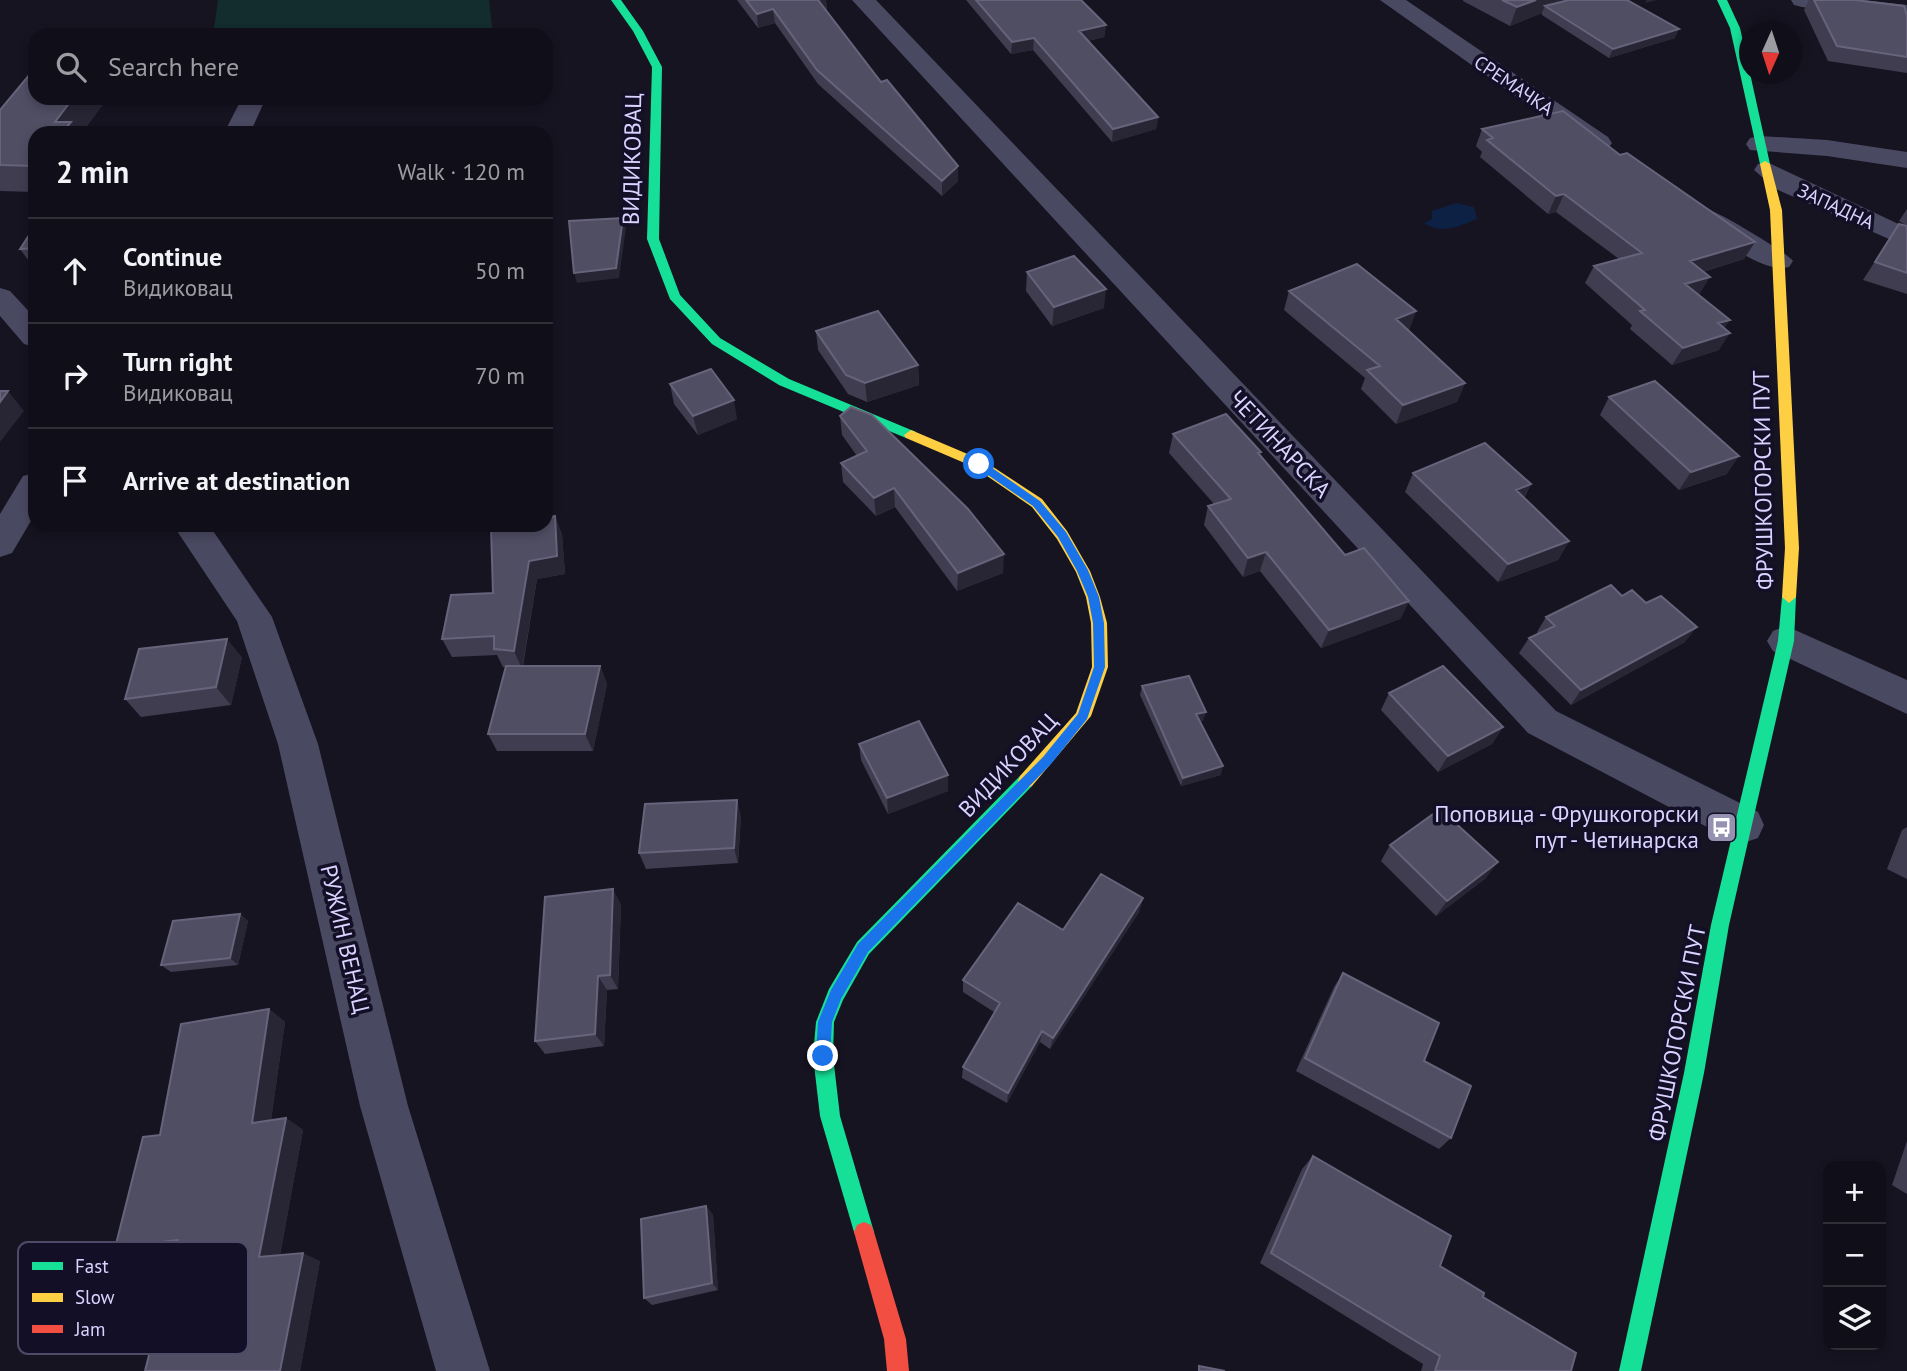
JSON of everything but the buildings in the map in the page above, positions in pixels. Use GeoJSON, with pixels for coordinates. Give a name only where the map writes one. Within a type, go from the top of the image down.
{"type":"FeatureCollection","features":[{"type":"Feature","properties":{"kind":"street","name":"ВИДИКОВАЦ"},"geometry":{"type":"LineString","coordinates":[[616,0],[638,31],[657,67],[653,239],[674,296],[716,341],[784,382],[979,464],[1037,503],[1062,535],[1083,570],[1099,623],[1100,667],[1083,716],[1047,760],[863,948],[836,995],[825,1022],[823,1056],[830,1116],[895,1339],[898,1371]]}},
{"type":"Feature","properties":{"kind":"street","name":"ЧЕТИНАРСКА"},"geometry":{"type":"LineString","coordinates":[[863,0],[1542,722],[1743,825]]}},
{"type":"Feature","properties":{"kind":"street","name":"СРЕМАЧКА"},"geometry":{"type":"LineString","coordinates":[[1391,0],[1621,158]]}},
{"type":"Feature","properties":{"kind":"street","name":"ФРУШКОГОРСКИ ПУТ"},"geometry":{"type":"LineString","coordinates":[[1630,1371],[1694,1073],[1720,926],[1786,641],[1792,548],[1776,210],[1735,28],[1722,0]]}},
{"type":"Feature","properties":{"kind":"street"},"geometry":{"type":"LineString","coordinates":[[1802,0],[1907,12]]}},
{"type":"Feature","properties":{"kind":"street"},"geometry":{"type":"LineString","coordinates":[[240,126],[251,105]]}},
{"type":"Feature","properties":{"kind":"street"},"geometry":{"type":"LineString","coordinates":[[1759,144],[1827,148],[1907,160]]}},
{"type":"Feature","properties":{"kind":"street","name":"ЗАПАДНА"},"geometry":{"type":"LineString","coordinates":[[1767,170],[1786,183],[1907,239]]}},
{"type":"Feature","properties":{"kind":"street"},"geometry":{"type":"LineString","coordinates":[[1689,205],[1747,244],[1779,261]]}},
{"type":"Feature","properties":{"kind":"street"},"geometry":{"type":"LineString","coordinates":[[0,297],[28,329]]}},
{"type":"Feature","properties":{"kind":"street"},"geometry":{"type":"LineString","coordinates":[[0,544],[28,497]]}},
{"type":"Feature","properties":{"kind":"street","name":"РУЖИН ВЕНАЦ"},"geometry":{"type":"LineString","coordinates":[[195,532],[254,617],[298,744],[384,1106],[463,1371]]}},
{"type":"Feature","properties":{"kind":"street"},"geometry":{"type":"LineString","coordinates":[[1786,641],[1907,698]]}},
{"type":"Feature","properties":{"kind":"green space"},"geometry":{"type":"Polygon","coordinates":[[[218,0],[489,0],[492,28],[214,28],[218,0]]]}},
{"type":"Feature","properties":{"kind":"water"},"geometry":{"type":"Polygon","coordinates":[[[1456,203],[1474,207],[1477,219],[1444,229],[1424,223],[1432,219],[1432,211],[1456,203]]]}},
{"type":"Feature","properties":{"kind":"traffic: fast"},"geometry":{"type":"LineString","coordinates":[[616,0],[638,31],[657,67],[653,239],[674,296],[716,341],[784,382],[911,435]]}},
{"type":"Feature","properties":{"kind":"traffic: fast"},"geometry":{"type":"LineString","coordinates":[[1722,0],[1735,28],[1765,164]]}},
{"type":"Feature","properties":{"kind":"traffic: fast"},"geometry":{"type":"LineString","coordinates":[[1630,1371],[1694,1073],[1720,925],[1786,641],[1789,597]]}},
{"type":"Feature","properties":{"kind":"traffic: fast"},"geometry":{"type":"LineString","coordinates":[[864,1232],[830,1116],[823,1056],[825,1022],[836,995],[863,948],[1026,781]]}},
{"type":"Feature","properties":{"kind":"traffic: slow"},"geometry":{"type":"LineString","coordinates":[[1765,164],[1776,210],[1792,548],[1789,597]]}},
{"type":"Feature","properties":{"kind":"traffic: slow"},"geometry":{"type":"LineString","coordinates":[[911,435],[979,464],[1037,503],[1062,535],[1083,571],[1093,597],[1099,623],[1100,667],[1083,716],[1026,781]]}},
{"type":"Feature","properties":{"kind":"traffic: jam"},"geometry":{"type":"LineString","coordinates":[[864,1232],[895,1339],[898,1371]]}},
{"type":"Feature","properties":{"kind":"place","name":"Поповица - Фрушкогорски пут - Четинарска"},"geometry":{"type":"Point","coordinates":[1722,827]}},
{"type":"Feature","properties":{"kind":"route"},"geometry":{"type":"LineString","coordinates":[[823,1056],[825,1022],[836,995],[863,948],[1047,760],[1083,716],[1100,667],[1099,623],[1083,570],[1062,535],[1037,503],[979,464]]}}]}
